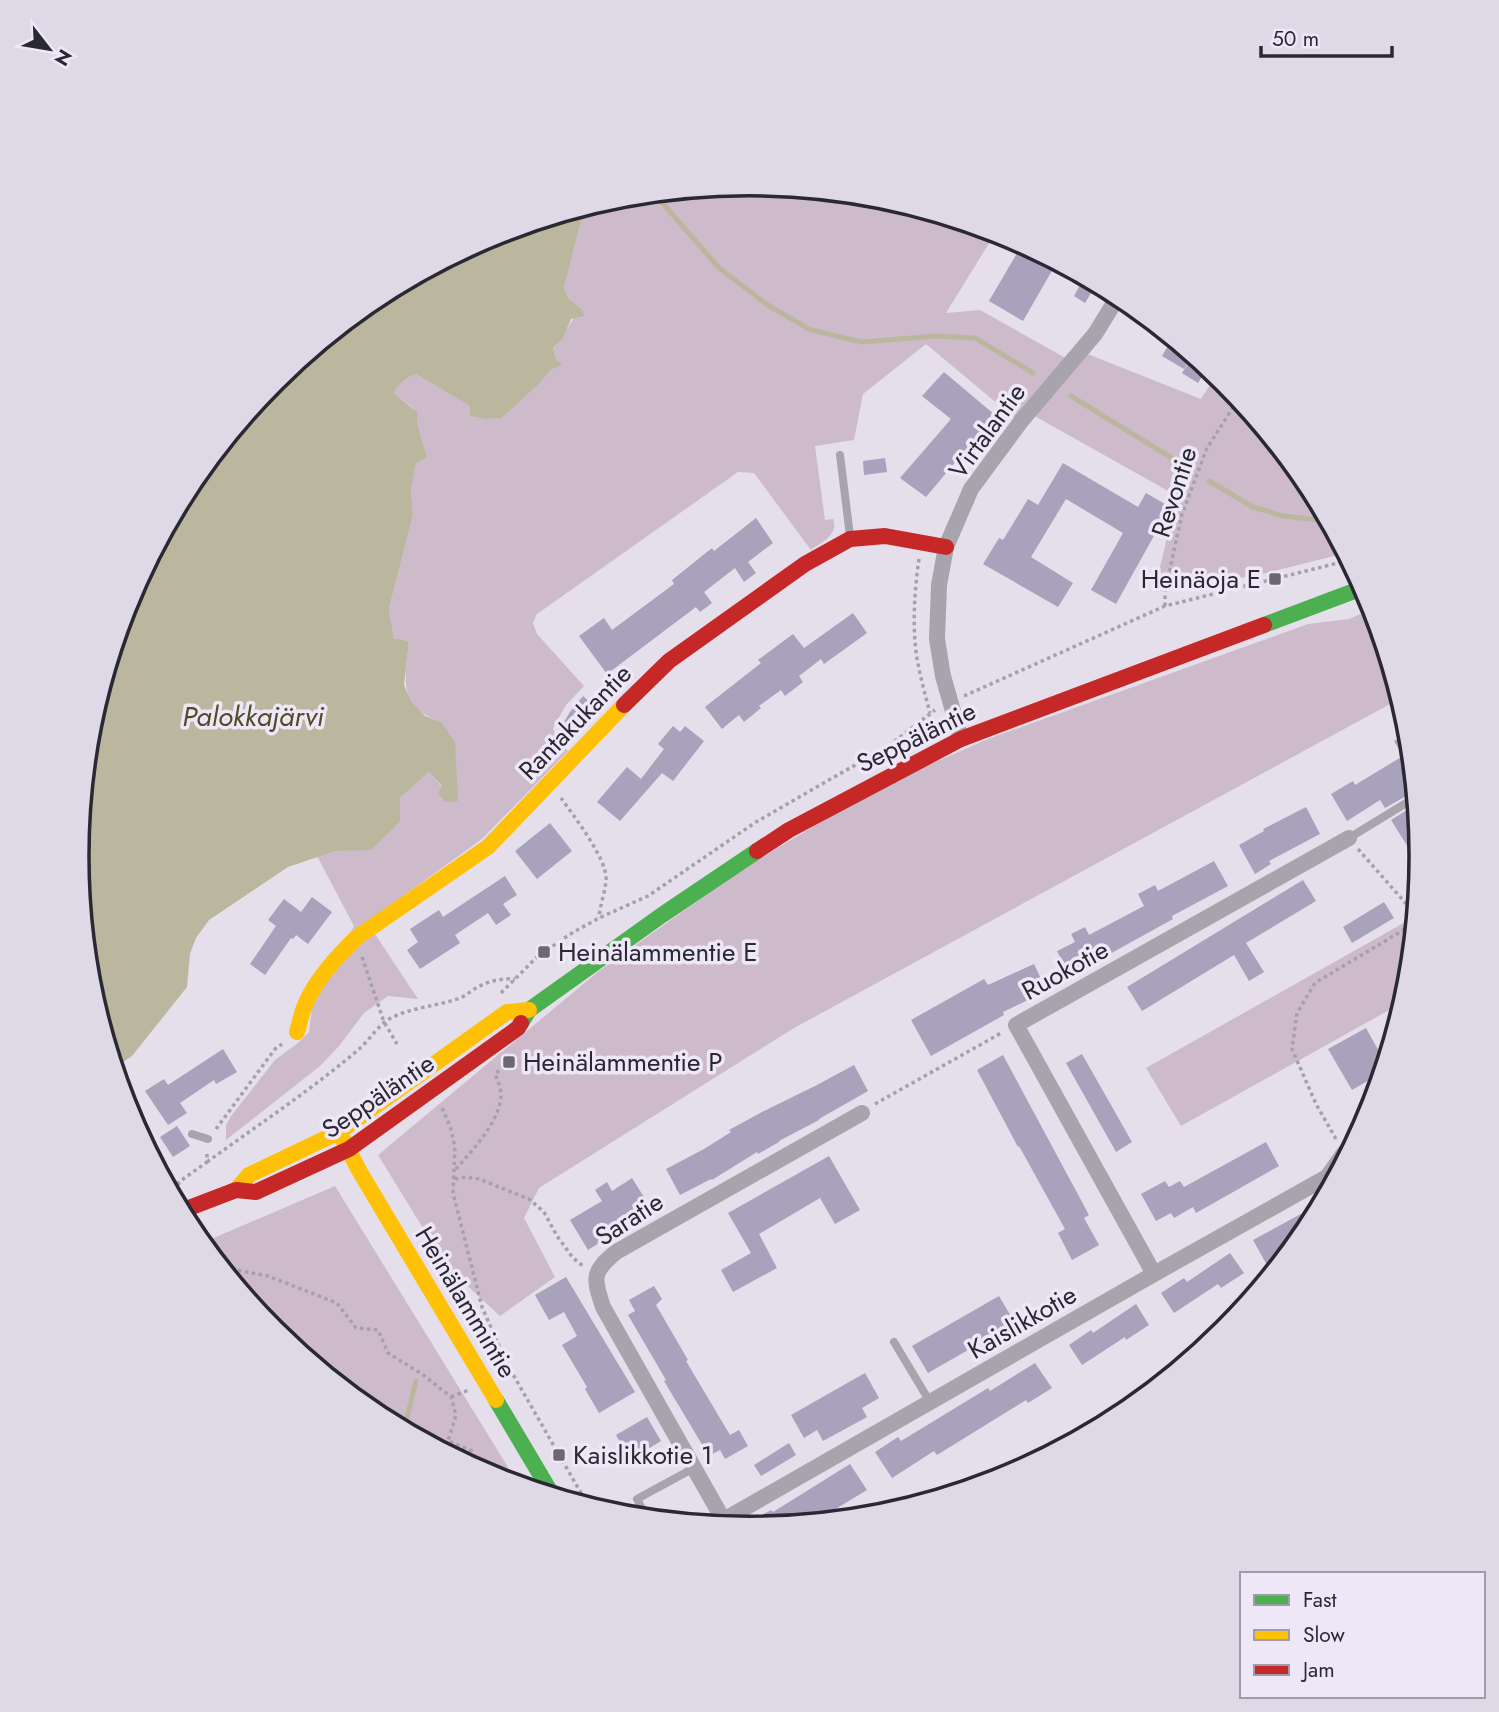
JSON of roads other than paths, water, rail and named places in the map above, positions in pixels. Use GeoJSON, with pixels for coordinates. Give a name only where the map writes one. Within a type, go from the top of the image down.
{"type":"FeatureCollection","features":[{"type":"Feature","properties":{"kind":"main road","name":"Rantakukantie"},"geometry":{"type":"LineString","coordinates":[[297,1032],[305,1005],[339,954],[356,938],[488,846],[669,661],[805,564],[850,539],[885,536],[946,547]]}},
{"type":"Feature","properties":{"kind":"main road","name":"Seppäläntie"},"geometry":{"type":"LineString","coordinates":[[191,1207],[236,1191],[256,1192],[349,1149],[519,1028],[529,1010],[662,915],[789,830],[961,738],[1354,591]]}},
{"type":"Feature","properties":{"kind":"main road","name":"Seppäläntie"},"geometry":{"type":"LineString","coordinates":[[236,1191],[249,1175],[339,1132],[507,1012],[529,1010]]}},
{"type":"Feature","properties":{"kind":"main road","name":"Heinälammintie"},"geometry":{"type":"LineString","coordinates":[[339,1132],[360,1172],[546,1484]]}},
{"type":"Feature","properties":{"kind":"street","name":"Virtalantie"},"geometry":{"type":"LineString","coordinates":[[961,738],[943,676],[937,639],[939,585],[946,547],[971,489],[1022,420],[1095,334],[1113,305]]}},
{"type":"Feature","properties":{"kind":"street","name":"Ruokotie"},"geometry":{"type":"LineString","coordinates":[[1154,1274],[1016,1025],[1349,838]]}},
{"type":"Feature","properties":{"kind":"street","name":"Saratie"},"geometry":{"type":"LineString","coordinates":[[715,1515],[694,1468],[603,1307],[597,1289],[596,1274],[602,1264],[616,1252],[862,1113]]}},
{"type":"Feature","properties":{"kind":"street","name":"Kaislikkotie"},"geometry":{"type":"LineString","coordinates":[[732,1516],[1326,1178]]}},
{"type":"Feature","properties":{"kind":"lane"},"geometry":{"type":"LineString","coordinates":[[840,455],[850,539]]}},
{"type":"Feature","properties":{"kind":"lane"},"geometry":{"type":"LineString","coordinates":[[1349,838],[1407,802]]}},
{"type":"Feature","properties":{"kind":"lane"},"geometry":{"type":"LineString","coordinates":[[191,1134],[208,1139]]}},
{"type":"Feature","properties":{"kind":"lane"},"geometry":{"type":"LineString","coordinates":[[894,1342],[930,1402]]}},
{"type":"Feature","properties":{"kind":"lane"},"geometry":{"type":"LineString","coordinates":[[641,1507],[637,1499],[694,1468]]}},
{"type":"Feature","properties":{"kind":"water","name":"Palokkajärvi"},"geometry":{"type":"Polygon","coordinates":[[[591,215],[581,221],[564,288],[569,299],[582,309],[584,316],[571,319],[563,338],[553,348],[556,359],[562,365],[552,369],[502,418],[470,416],[470,406],[416,374],[403,381],[394,393],[418,413],[417,422],[427,457],[416,463],[411,491],[413,515],[389,609],[394,638],[409,641],[404,685],[411,701],[425,716],[441,722],[455,742],[458,801],[445,802],[438,793],[442,786],[429,772],[400,798],[400,822],[371,850],[335,851],[288,867],[209,920],[196,938],[190,954],[187,987],[132,1056],[122,1062],[102,985],[91,899],[91,813],[102,727],[112,685],[124,644],[157,564],[201,489],[253,421],[283,389],[348,332],[419,284],[457,264],[537,231],[591,215]]]}},
{"type":"Feature","properties":{"kind":"waterway"},"geometry":{"type":"LineString","coordinates":[[661,201],[719,268],[769,306],[811,330],[862,342],[936,336],[975,338],[1033,373]]}},
{"type":"Feature","properties":{"kind":"waterway"},"geometry":{"type":"LineString","coordinates":[[1071,396],[1183,465]]}},
{"type":"Feature","properties":{"kind":"waterway"},"geometry":{"type":"LineString","coordinates":[[1209,481],[1253,507],[1283,516],[1317,520]]}},
{"type":"Feature","properties":{"kind":"waterway"},"geometry":{"type":"LineString","coordinates":[[406,1420],[416,1381]]}},
{"type":"Feature","properties":{"kind":"place","name":"Heinäoja E"},"geometry":{"type":"Point","coordinates":[1275,579]}},
{"type":"Feature","properties":{"kind":"place","name":"Heinälammentie E"},"geometry":{"type":"Point","coordinates":[544,952]}},
{"type":"Feature","properties":{"kind":"place","name":"Heinälammentie P"},"geometry":{"type":"Point","coordinates":[509,1062]}},
{"type":"Feature","properties":{"kind":"place","name":"Kaislikkotie 1"},"geometry":{"type":"Point","coordinates":[559,1455]}}]}
